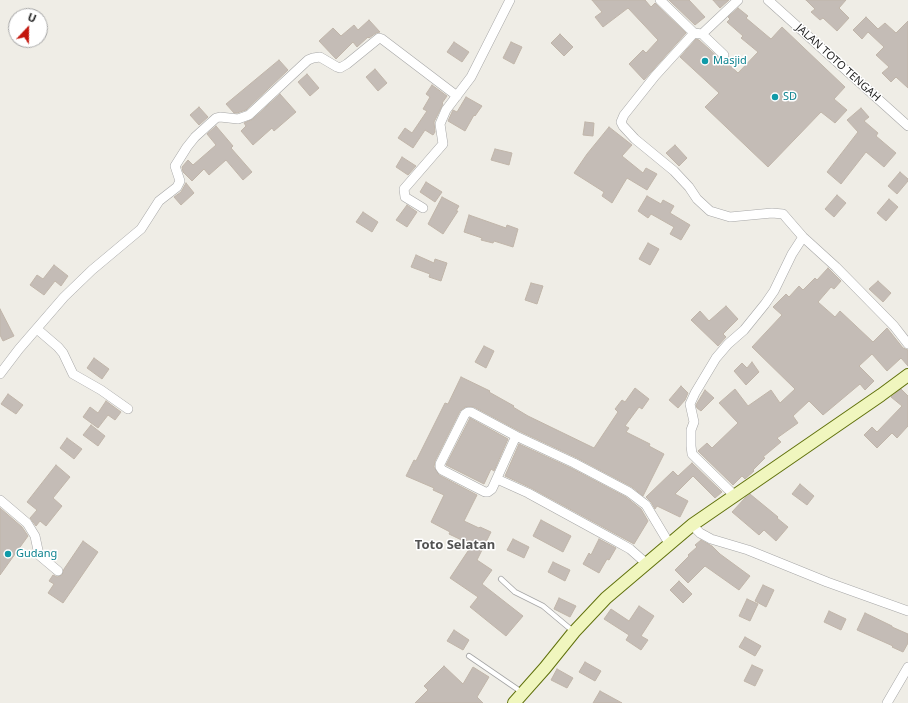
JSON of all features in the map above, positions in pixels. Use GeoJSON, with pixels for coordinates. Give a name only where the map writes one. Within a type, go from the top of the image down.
{"type":"FeatureCollection","features":[{"type":"Feature","properties":{"kind":"main road"},"geometry":{"type":"LineString","coordinates":[[514,703],[574,632],[606,598],[692,525],[881,395],[908,374]]}},
{"type":"Feature","properties":{"kind":"street"},"geometry":{"type":"LineString","coordinates":[[423,208],[406,197],[404,189],[442,144],[440,124],[446,110],[471,77],[510,0]]}},
{"type":"Feature","properties":{"kind":"street"},"geometry":{"type":"LineString","coordinates":[[660,0],[724,55]]}},
{"type":"Feature","properties":{"kind":"street"},"geometry":{"type":"LineString","coordinates":[[738,0],[698,34],[656,76],[624,115],[621,122],[635,139],[674,171],[689,187],[696,199],[710,211],[730,217],[778,212],[786,217],[803,237],[836,267],[894,326],[908,344]]}},
{"type":"Feature","properties":{"kind":"street","name":"JALAN TOTO TENGAH"},"geometry":{"type":"LineString","coordinates":[[768,0],[908,126]]}},
{"type":"Feature","properties":{"kind":"street"},"geometry":{"type":"LineString","coordinates":[[0,374],[19,349],[64,297],[82,279],[141,229],[159,201],[179,184],[180,181],[175,166],[195,137],[216,118],[220,117],[238,120],[249,115],[308,60],[320,58],[340,68],[379,38],[457,96]]}},
{"type":"Feature","properties":{"kind":"street"},"geometry":{"type":"LineString","coordinates":[[735,496],[692,454],[691,430],[694,422],[690,404],[716,358],[728,344],[744,330],[766,304],[792,254],[803,237]]}},
{"type":"Feature","properties":{"kind":"street"},"geometry":{"type":"LineString","coordinates":[[37,329],[58,347],[73,374],[101,390],[128,409]]}},
{"type":"Feature","properties":{"kind":"street"},"geometry":{"type":"LineString","coordinates":[[516,436],[490,491],[485,492],[442,470],[440,464],[465,414],[472,412],[516,436],[574,463],[629,492],[646,505],[670,545]]}},
{"type":"Feature","properties":{"kind":"street"},"geometry":{"type":"LineString","coordinates":[[497,479],[528,493],[614,540],[630,550],[647,564]]}},
{"type":"Feature","properties":{"kind":"street"},"geometry":{"type":"LineString","coordinates":[[0,500],[27,523],[35,536],[38,555],[58,571]]}},
{"type":"Feature","properties":{"kind":"street"},"geometry":{"type":"LineString","coordinates":[[692,525],[700,533],[710,539],[748,550],[827,582],[908,611]]}},
{"type":"Feature","properties":{"kind":"street"},"geometry":{"type":"LineString","coordinates":[[887,703],[908,667]]}},
{"type":"Feature","properties":{"kind":"lane"},"geometry":{"type":"LineString","coordinates":[[501,579],[515,592],[543,606],[574,632]]}},
{"type":"Feature","properties":{"kind":"lane"},"geometry":{"type":"LineString","coordinates":[[469,656],[523,693]]}},
{"type":"Feature","properties":{"kind":"building"},"geometry":{"type":"Polygon","coordinates":[[[592,0],[645,0],[651,7],[655,3],[686,33],[644,80],[629,64],[643,50],[646,53],[658,40],[628,8],[603,27],[595,17],[602,12],[592,0]]]}},
{"type":"Feature","properties":{"kind":"building"},"geometry":{"type":"Polygon","coordinates":[[[669,0],[689,0],[705,17],[695,25],[669,0]]]}},
{"type":"Feature","properties":{"kind":"building"},"geometry":{"type":"Polygon","coordinates":[[[713,0],[729,0],[720,8],[713,0]]]}},
{"type":"Feature","properties":{"kind":"building"},"geometry":{"type":"Polygon","coordinates":[[[806,0],[846,0],[839,8],[849,18],[837,31],[823,18],[820,20],[811,12],[815,9],[806,0]]]}},
{"type":"Feature","properties":{"kind":"building","name":"SD"},"geometry":{"type":"Polygon","coordinates":[[[738,8],[748,16],[746,18],[771,39],[782,27],[845,87],[834,99],[847,110],[835,123],[821,112],[768,167],[705,107],[719,93],[680,57],[696,39],[738,73],[758,52],[741,38],[743,36],[727,22],[730,19],[728,17],[738,8]]]}},
{"type":"Feature","properties":{"kind":"building"},"geometry":{"type":"Polygon","coordinates":[[[866,17],[878,29],[885,23],[896,33],[908,21],[908,88],[896,77],[891,82],[882,73],[889,67],[876,55],[884,47],[868,32],[862,39],[853,30],[866,17]]]}},
{"type":"Feature","properties":{"kind":"building"},"geometry":{"type":"Polygon","coordinates":[[[369,20],[380,32],[369,38],[368,37],[357,47],[353,42],[336,59],[319,41],[333,28],[341,36],[354,25],[358,30],[369,20]]]}},
{"type":"Feature","properties":{"kind":"building"},"geometry":{"type":"Polygon","coordinates":[[[560,34],[573,47],[564,56],[551,43],[560,34]]]}},
{"type":"Feature","properties":{"kind":"building"},"geometry":{"type":"Polygon","coordinates":[[[454,42],[469,52],[462,62],[447,52],[454,42]]]}},
{"type":"Feature","properties":{"kind":"building"},"geometry":{"type":"Polygon","coordinates":[[[511,42],[522,47],[514,64],[503,58],[511,42]]]}},
{"type":"Feature","properties":{"kind":"building"},"geometry":{"type":"Polygon","coordinates":[[[279,60],[288,70],[246,110],[234,113],[226,104],[279,60]]]}},
{"type":"Feature","properties":{"kind":"building"},"geometry":{"type":"Polygon","coordinates":[[[375,69],[387,83],[378,91],[366,77],[375,69]]]}},
{"type":"Feature","properties":{"kind":"building"},"geometry":{"type":"Polygon","coordinates":[[[307,74],[319,88],[310,96],[298,82],[307,74]]]}},
{"type":"Feature","properties":{"kind":"building"},"geometry":{"type":"Polygon","coordinates":[[[432,85],[447,96],[442,103],[443,104],[434,122],[435,132],[433,135],[425,130],[413,148],[398,138],[405,128],[412,133],[427,111],[423,109],[430,97],[426,94],[432,85]]]}},
{"type":"Feature","properties":{"kind":"building"},"geometry":{"type":"Polygon","coordinates":[[[280,94],[296,112],[274,131],[272,128],[253,145],[241,131],[246,126],[244,123],[253,119],[280,94]]]}},
{"type":"Feature","properties":{"kind":"building"},"geometry":{"type":"Polygon","coordinates":[[[466,97],[482,106],[475,116],[474,115],[465,131],[448,121],[453,110],[457,112],[466,97]]]}},
{"type":"Feature","properties":{"kind":"building"},"geometry":{"type":"Polygon","coordinates":[[[199,107],[208,117],[199,125],[190,115],[199,107]]]}},
{"type":"Feature","properties":{"kind":"building"},"geometry":{"type":"Polygon","coordinates":[[[861,108],[869,117],[864,121],[878,133],[876,136],[896,153],[884,167],[866,152],[841,184],[827,172],[858,132],[847,120],[861,108]]]}},
{"type":"Feature","properties":{"kind":"building"},"geometry":{"type":"Polygon","coordinates":[[[585,122],[594,123],[593,136],[583,135],[585,122]]]}},
{"type":"Feature","properties":{"kind":"building"},"geometry":{"type":"Polygon","coordinates":[[[216,126],[233,146],[231,148],[252,172],[243,180],[226,160],[209,175],[204,169],[192,181],[183,172],[182,167],[188,160],[193,165],[216,145],[207,134],[216,126]]]}},
{"type":"Feature","properties":{"kind":"building"},"geometry":{"type":"Polygon","coordinates":[[[609,127],[632,145],[622,156],[643,173],[646,168],[657,174],[647,190],[627,178],[612,203],[602,196],[604,192],[574,173],[609,127]]]}},
{"type":"Feature","properties":{"kind":"building"},"geometry":{"type":"Polygon","coordinates":[[[675,145],[687,158],[679,166],[666,153],[675,145]]]}},
{"type":"Feature","properties":{"kind":"building"},"geometry":{"type":"Polygon","coordinates":[[[495,149],[512,153],[509,165],[491,160],[495,149]]]}},
{"type":"Feature","properties":{"kind":"building"},"geometry":{"type":"Polygon","coordinates":[[[402,157],[416,166],[408,175],[396,167],[402,157]]]}},
{"type":"Feature","properties":{"kind":"building"},"geometry":{"type":"Polygon","coordinates":[[[900,172],[908,179],[908,181],[897,194],[888,186],[900,172]]]}},
{"type":"Feature","properties":{"kind":"building"},"geometry":{"type":"Polygon","coordinates":[[[426,182],[442,192],[435,202],[420,192],[426,182]]]}},
{"type":"Feature","properties":{"kind":"building"},"geometry":{"type":"Polygon","coordinates":[[[186,183],[194,193],[181,205],[174,197],[181,192],[186,183]]]}},
{"type":"Feature","properties":{"kind":"building"},"geometry":{"type":"Polygon","coordinates":[[[837,195],[846,203],[834,217],[825,209],[837,195]]]}},
{"type":"Feature","properties":{"kind":"building"},"geometry":{"type":"Polygon","coordinates":[[[647,196],[661,204],[663,200],[674,206],[670,213],[690,225],[681,240],[670,234],[674,227],[651,214],[648,218],[638,211],[647,196]]]}},
{"type":"Feature","properties":{"kind":"building"},"geometry":{"type":"Polygon","coordinates":[[[442,197],[459,206],[456,211],[458,211],[443,234],[428,224],[442,197]]]}},
{"type":"Feature","properties":{"kind":"building"},"geometry":{"type":"Polygon","coordinates":[[[889,199],[898,207],[886,221],[877,213],[889,199]]]}},
{"type":"Feature","properties":{"kind":"building"},"geometry":{"type":"Polygon","coordinates":[[[407,205],[417,212],[407,227],[396,220],[407,205]]]}},
{"type":"Feature","properties":{"kind":"building"},"geometry":{"type":"Polygon","coordinates":[[[363,212],[378,222],[372,232],[356,222],[363,212]]]}},
{"type":"Feature","properties":{"kind":"building"},"geometry":{"type":"Polygon","coordinates":[[[469,215],[506,228],[507,225],[518,229],[513,247],[494,241],[493,243],[481,240],[482,238],[464,232],[469,215]]]}},
{"type":"Feature","properties":{"kind":"building"},"geometry":{"type":"Polygon","coordinates":[[[648,243],[659,249],[650,265],[639,259],[648,243]]]}},
{"type":"Feature","properties":{"kind":"building"},"geometry":{"type":"Polygon","coordinates":[[[416,255],[434,263],[435,259],[447,263],[441,281],[429,277],[430,274],[411,267],[416,255]]]}},
{"type":"Feature","properties":{"kind":"building"},"geometry":{"type":"Polygon","coordinates":[[[54,265],[68,276],[61,286],[55,281],[44,295],[30,285],[37,275],[43,279],[54,265]]]}},
{"type":"Feature","properties":{"kind":"building"},"geometry":{"type":"Polygon","coordinates":[[[828,268],[841,281],[834,289],[831,287],[818,302],[835,317],[840,311],[873,342],[887,328],[903,348],[908,350],[908,366],[901,358],[887,371],[872,354],[859,366],[874,381],[865,390],[860,384],[823,415],[809,401],[793,416],[798,423],[777,438],[781,442],[763,457],[765,458],[753,470],[754,471],[745,479],[742,476],[733,485],[698,451],[707,443],[712,448],[738,423],[719,403],[735,389],[748,406],[771,390],[780,403],[795,389],[752,347],[782,315],[773,307],[786,294],[789,297],[799,286],[803,290],[815,278],[817,280],[828,268]]]}},
{"type":"Feature","properties":{"kind":"building"},"geometry":{"type":"Polygon","coordinates":[[[878,281],[891,293],[883,302],[869,289],[878,281]]]}},
{"type":"Feature","properties":{"kind":"building"},"geometry":{"type":"Polygon","coordinates":[[[531,283],[543,286],[537,304],[525,300],[531,283]]]}},
{"type":"Feature","properties":{"kind":"building"},"geometry":{"type":"Polygon","coordinates":[[[726,306],[738,319],[723,334],[726,337],[718,346],[691,320],[700,311],[709,321],[726,306]]]}},
{"type":"Feature","properties":{"kind":"building"},"geometry":{"type":"Polygon","coordinates":[[[0,309],[14,336],[3,341],[0,335],[0,309]]]}},
{"type":"Feature","properties":{"kind":"building"},"geometry":{"type":"Polygon","coordinates":[[[484,346],[494,351],[486,368],[475,362],[484,346]]]}},
{"type":"Feature","properties":{"kind":"building"},"geometry":{"type":"Polygon","coordinates":[[[94,358],[109,369],[102,379],[87,368],[94,358]]]}},
{"type":"Feature","properties":{"kind":"building"},"geometry":{"type":"Polygon","coordinates":[[[752,362],[759,372],[746,385],[734,371],[742,363],[747,368],[752,362]]]}},
{"type":"Feature","properties":{"kind":"building"},"geometry":{"type":"Polygon","coordinates":[[[461,377],[490,391],[489,392],[528,416],[594,448],[618,412],[615,409],[622,400],[625,402],[635,388],[649,399],[642,409],[639,407],[625,426],[629,428],[626,432],[650,444],[649,446],[664,454],[643,496],[632,487],[577,458],[519,431],[474,407],[465,407],[460,411],[435,461],[434,467],[439,475],[477,495],[464,521],[491,532],[477,560],[492,570],[482,584],[523,616],[506,636],[470,607],[478,597],[450,578],[472,545],[449,534],[450,532],[431,522],[444,495],[433,490],[434,488],[406,476],[414,460],[416,461],[445,403],[448,404],[461,377]]]}},
{"type":"Feature","properties":{"kind":"building"},"geometry":{"type":"Polygon","coordinates":[[[681,386],[688,393],[685,400],[678,408],[669,400],[681,386]]]}},
{"type":"Feature","properties":{"kind":"building"},"geometry":{"type":"Polygon","coordinates":[[[901,389],[908,396],[908,426],[897,438],[892,433],[877,448],[864,435],[872,427],[877,432],[902,406],[891,397],[901,389]]]}},
{"type":"Feature","properties":{"kind":"building"},"geometry":{"type":"Polygon","coordinates":[[[705,390],[714,398],[701,411],[696,405],[705,390]]]}},
{"type":"Feature","properties":{"kind":"building"},"geometry":{"type":"Polygon","coordinates":[[[8,394],[23,405],[16,414],[1,404],[8,394]]]}},
{"type":"Feature","properties":{"kind":"building"},"geometry":{"type":"Polygon","coordinates":[[[106,401],[121,412],[115,420],[108,415],[98,428],[83,417],[90,407],[98,413],[106,401]]]}},
{"type":"Feature","properties":{"kind":"building"},"geometry":{"type":"Polygon","coordinates":[[[470,418],[508,439],[494,471],[491,469],[484,484],[446,465],[470,418]]]}},
{"type":"Feature","properties":{"kind":"building"},"geometry":{"type":"Polygon","coordinates":[[[91,425],[105,436],[98,446],[83,435],[91,425]]]}},
{"type":"Feature","properties":{"kind":"building"},"geometry":{"type":"Polygon","coordinates":[[[67,438],[82,449],[74,459],[60,448],[67,438]]]}},
{"type":"Feature","properties":{"kind":"building"},"geometry":{"type":"Polygon","coordinates":[[[519,444],[571,468],[626,497],[641,509],[648,521],[634,544],[531,488],[505,476],[519,444]]]}},
{"type":"Feature","properties":{"kind":"building"},"geometry":{"type":"Polygon","coordinates":[[[692,463],[722,492],[715,498],[693,476],[675,494],[688,501],[680,517],[657,506],[655,509],[646,497],[673,471],[678,476],[692,463]]]}},
{"type":"Feature","properties":{"kind":"building"},"geometry":{"type":"Polygon","coordinates":[[[56,465],[70,477],[53,498],[62,506],[46,526],[40,521],[36,526],[30,518],[37,510],[27,502],[56,465]]]}},
{"type":"Feature","properties":{"kind":"building"},"geometry":{"type":"Polygon","coordinates":[[[800,484],[814,496],[807,505],[792,494],[800,484]]]}},
{"type":"Feature","properties":{"kind":"building"},"geometry":{"type":"Polygon","coordinates":[[[750,494],[788,527],[776,541],[764,530],[759,535],[732,512],[750,494]]]}},
{"type":"Feature","properties":{"kind":"building","name":"Gudang"},"geometry":{"type":"Polygon","coordinates":[[[0,508],[22,527],[28,536],[0,575],[0,508]]]}},
{"type":"Feature","properties":{"kind":"building"},"geometry":{"type":"Polygon","coordinates":[[[541,520],[571,536],[563,552],[533,536],[541,520]]]}},
{"type":"Feature","properties":{"kind":"building"},"geometry":{"type":"Polygon","coordinates":[[[513,539],[529,547],[524,558],[507,550],[513,539]]]}},
{"type":"Feature","properties":{"kind":"building"},"geometry":{"type":"Polygon","coordinates":[[[599,539],[616,548],[609,560],[607,559],[599,573],[583,564],[589,553],[591,555],[599,539]]]}},
{"type":"Feature","properties":{"kind":"building"},"geometry":{"type":"Polygon","coordinates":[[[701,540],[712,546],[720,554],[750,576],[739,590],[705,566],[688,583],[675,570],[697,547],[695,545],[701,540]]]}},
{"type":"Feature","properties":{"kind":"building"},"geometry":{"type":"Polygon","coordinates":[[[83,541],[98,552],[63,603],[48,593],[54,584],[49,581],[53,575],[57,577],[62,575],[64,569],[83,541]]]}},
{"type":"Feature","properties":{"kind":"building"},"geometry":{"type":"Polygon","coordinates":[[[553,562],[570,570],[565,581],[548,572],[553,562]]]}},
{"type":"Feature","properties":{"kind":"building"},"geometry":{"type":"Polygon","coordinates":[[[679,581],[692,594],[683,603],[670,590],[679,581]]]}},
{"type":"Feature","properties":{"kind":"building"},"geometry":{"type":"Polygon","coordinates":[[[763,585],[774,590],[766,607],[755,601],[763,585]]]}},
{"type":"Feature","properties":{"kind":"building"},"geometry":{"type":"Polygon","coordinates":[[[559,598],[576,606],[570,617],[554,609],[559,598]]]}},
{"type":"Feature","properties":{"kind":"building"},"geometry":{"type":"Polygon","coordinates":[[[747,599],[758,604],[750,621],[739,616],[747,599]]]}},
{"type":"Feature","properties":{"kind":"building"},"geometry":{"type":"Polygon","coordinates":[[[639,606],[654,616],[641,636],[648,640],[641,650],[626,640],[629,635],[604,619],[611,609],[629,621],[639,606]]]}},
{"type":"Feature","properties":{"kind":"building"},"geometry":{"type":"Polygon","coordinates":[[[829,611],[846,619],[841,630],[824,622],[829,611]]]}},
{"type":"Feature","properties":{"kind":"building"},"geometry":{"type":"Polygon","coordinates":[[[865,613],[908,634],[908,643],[903,652],[857,630],[865,613]]]}},
{"type":"Feature","properties":{"kind":"building"},"geometry":{"type":"Polygon","coordinates":[[[454,630],[469,640],[463,650],[447,641],[454,630]]]}},
{"type":"Feature","properties":{"kind":"building"},"geometry":{"type":"Polygon","coordinates":[[[745,637],[761,646],[755,656],[739,647],[745,637]]]}},
{"type":"Feature","properties":{"kind":"building"},"geometry":{"type":"Polygon","coordinates":[[[585,662],[601,671],[595,681],[579,672],[585,662]]]}},
{"type":"Feature","properties":{"kind":"building"},"geometry":{"type":"Polygon","coordinates":[[[752,665],[763,670],[755,686],[744,681],[752,665]]]}},
{"type":"Feature","properties":{"kind":"building"},"geometry":{"type":"Polygon","coordinates":[[[444,666],[463,684],[473,667],[489,677],[477,697],[483,703],[415,703],[428,690],[424,686],[444,666]]]}},
{"type":"Feature","properties":{"kind":"building"},"geometry":{"type":"Polygon","coordinates":[[[557,669],[573,678],[567,688],[551,680],[557,669]]]}},
{"type":"Feature","properties":{"kind":"building"},"geometry":{"type":"Polygon","coordinates":[[[600,691],[622,703],[593,703],[600,691]]]}},
{"type":"Feature","properties":{"kind":"place","name":"Masjid"},"geometry":{"type":"Point","coordinates":[705,61]}},
{"type":"Feature","properties":{"kind":"place","name":"SD"},"geometry":{"type":"Point","coordinates":[775,97]}},
{"type":"Feature","properties":{"kind":"place","name":"Gudang"},"geometry":{"type":"Point","coordinates":[8,554]}},
{"type":"Feature","properties":{"kind":"district","name":"Toto Selatan"},"geometry":{"type":"Point","coordinates":[455,545]}}]}
